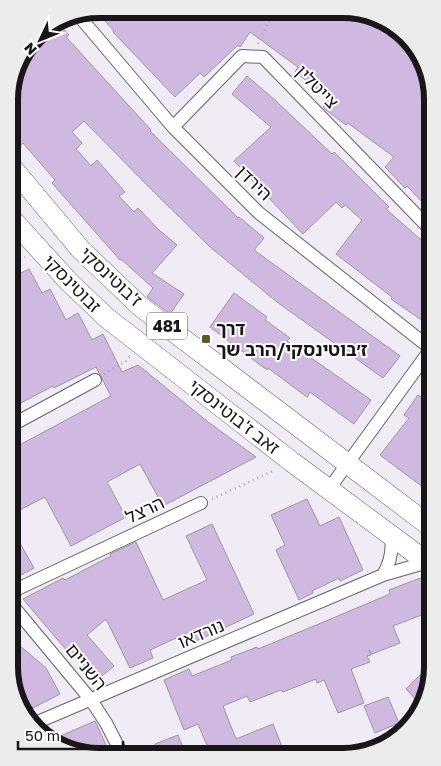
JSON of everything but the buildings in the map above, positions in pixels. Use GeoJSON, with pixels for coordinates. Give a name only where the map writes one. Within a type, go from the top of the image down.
{"type":"FeatureCollection","features":[{"type":"Feature","properties":{"kind":"main road","name":"ז'בוטינסקי"},"geometry":{"type":"LineString","coordinates":[[18,175],[81,250],[141,306],[347,463]]}},
{"type":"Feature","properties":{"kind":"main road","name":"זבוטינסקי"},"geometry":{"type":"LineString","coordinates":[[18,226],[69,282],[139,345]]}},
{"type":"Feature","properties":{"kind":"main road","name":"זאב ז'בוטינסקי"},"geometry":{"type":"LineString","coordinates":[[139,345],[329,489]]}},
{"type":"Feature","properties":{"kind":"main road","name":"481"},"geometry":{"type":"LineString","coordinates":[[347,463],[423,521]]}},
{"type":"Feature","properties":{"kind":"main road","name":"481"},"geometry":{"type":"LineString","coordinates":[[329,489],[423,559]]}},
{"type":"Feature","properties":{"kind":"street","name":"הירדן"},"geometry":{"type":"LineString","coordinates":[[82,19],[173,126],[259,213],[424,344]]}},
{"type":"Feature","properties":{"kind":"street"},"geometry":{"type":"LineString","coordinates":[[173,126],[242,56],[252,57]]}},
{"type":"Feature","properties":{"kind":"street","name":"צייטלין"},"geometry":{"type":"LineString","coordinates":[[252,57],[263,58],[424,223]]}},
{"type":"Feature","properties":{"kind":"street"},"geometry":{"type":"LineString","coordinates":[[329,489],[424,358]]}},
{"type":"Feature","properties":{"kind":"street"},"geometry":{"type":"LineString","coordinates":[[18,422],[95,380]]}},
{"type":"Feature","properties":{"kind":"street","name":"הרצל"},"geometry":{"type":"LineString","coordinates":[[18,589],[202,503]]}},
{"type":"Feature","properties":{"kind":"street"},"geometry":{"type":"LineString","coordinates":[[383,575],[389,566],[392,556],[391,535]]}},
{"type":"Feature","properties":{"kind":"street","name":"נורדאו"},"geometry":{"type":"LineString","coordinates":[[38,722],[383,575],[423,566]]}},
{"type":"Feature","properties":{"kind":"street","name":"השניים"},"geometry":{"type":"LineString","coordinates":[[18,612],[91,700],[119,748]]}},
{"type":"Feature","properties":{"kind":"path"},"geometry":{"type":"LineString","coordinates":[[252,57],[270,18]]}},
{"type":"Feature","properties":{"kind":"path"},"geometry":{"type":"LineString","coordinates":[[95,380],[126,361],[139,345]]}},
{"type":"Feature","properties":{"kind":"path"},"geometry":{"type":"LineString","coordinates":[[202,503],[292,462]]}},
{"type":"Feature","properties":{"kind":"place","name":"דרך ז׳בוטינסקי/הרב שך"},"geometry":{"type":"Point","coordinates":[206,339]}}]}
